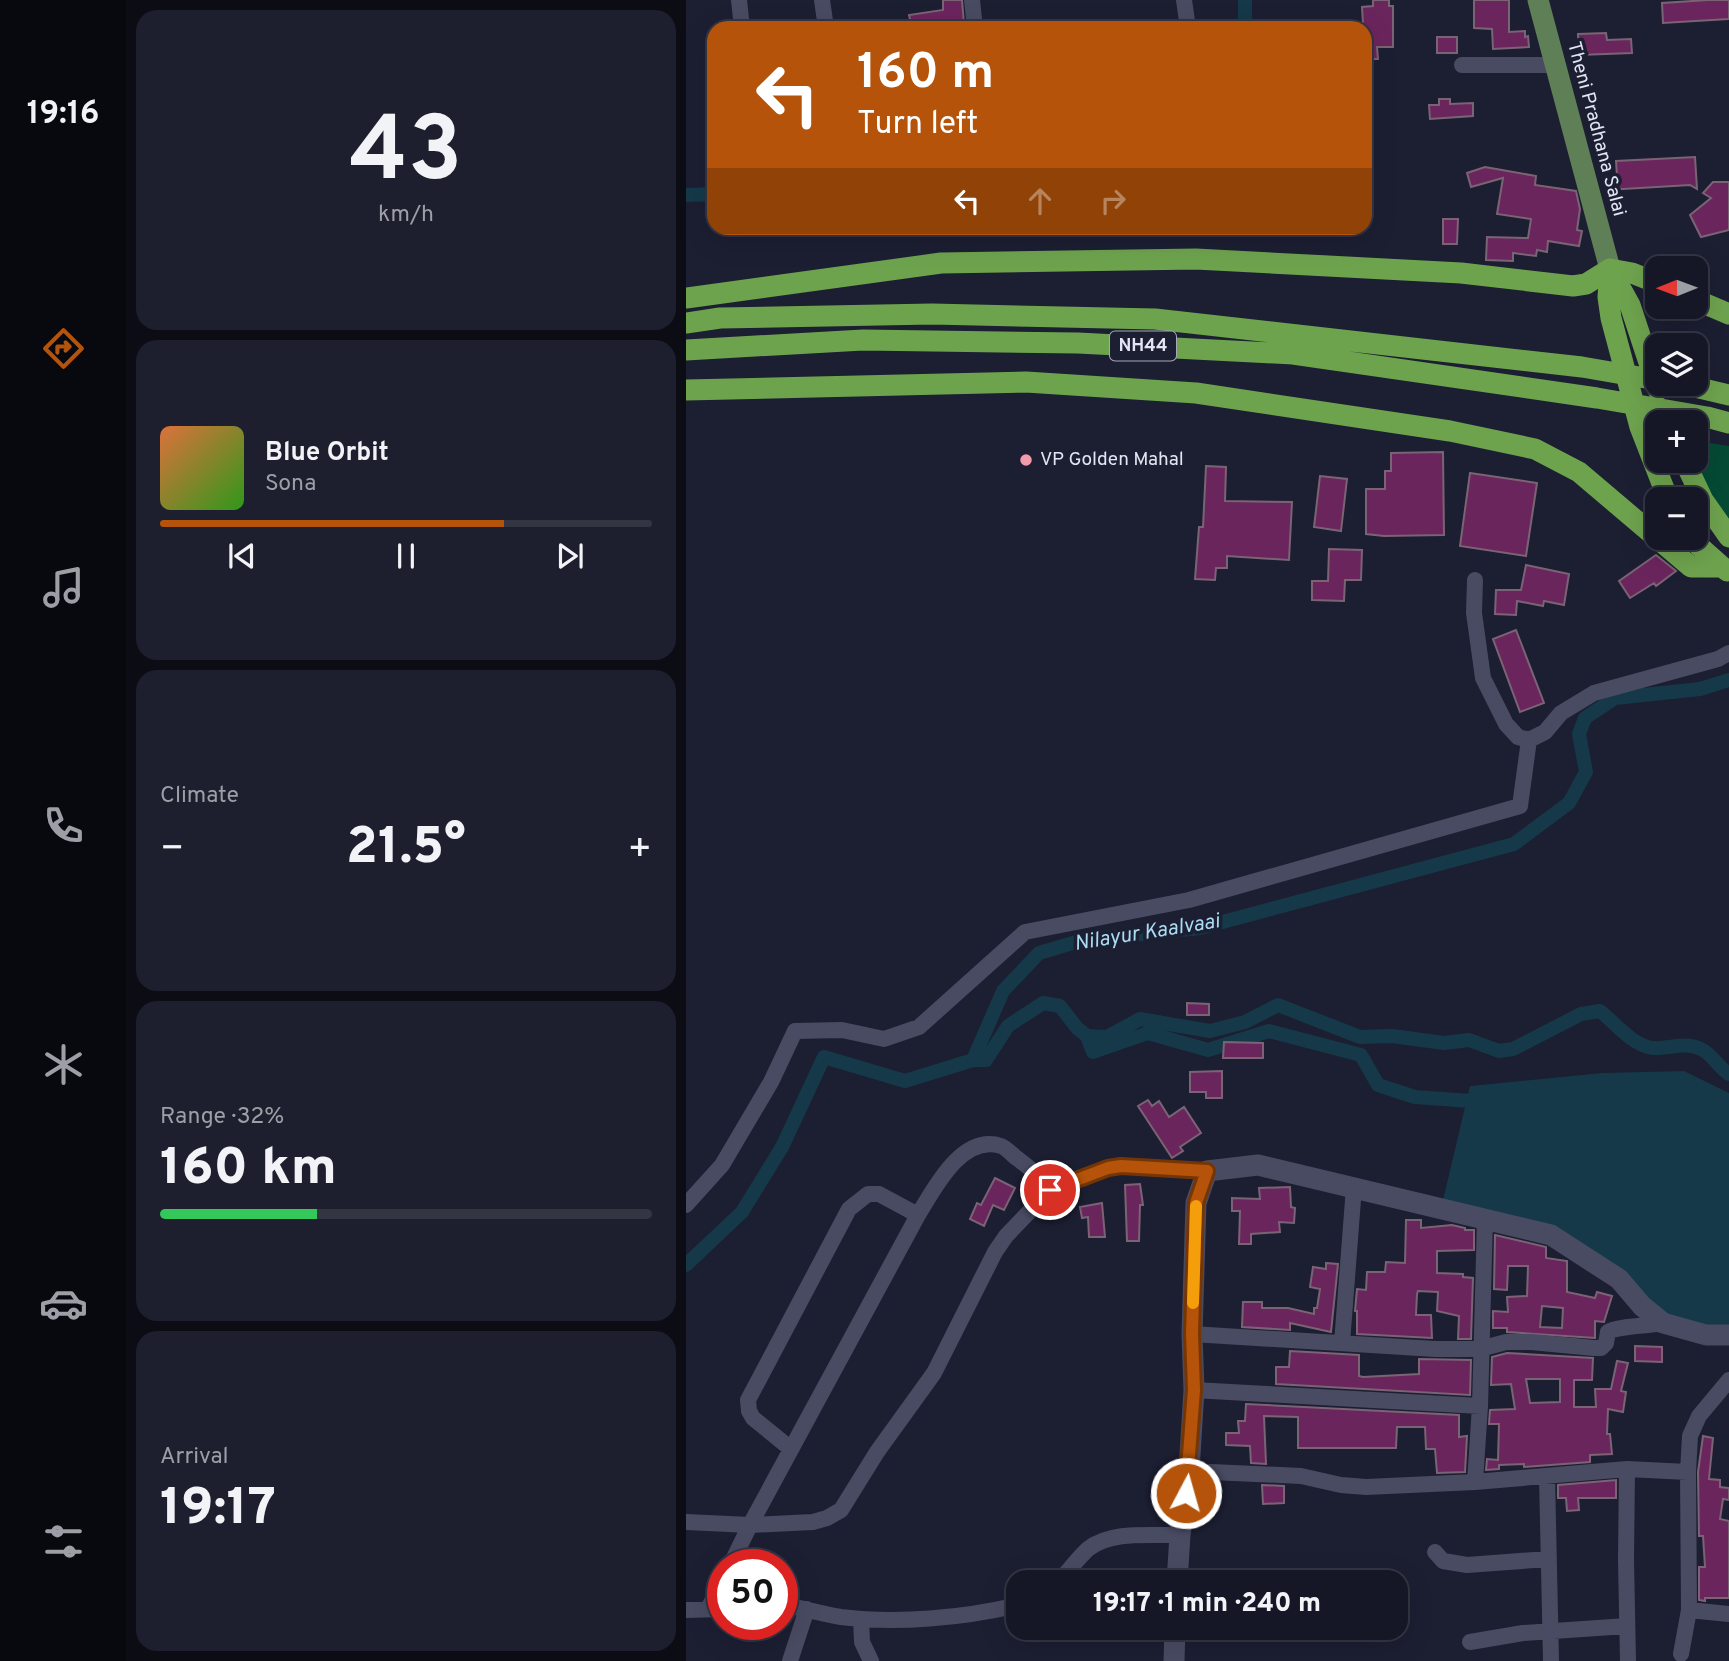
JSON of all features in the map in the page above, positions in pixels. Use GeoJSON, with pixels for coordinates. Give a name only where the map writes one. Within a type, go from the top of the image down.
{"type":"FeatureCollection","features":[{"type":"Feature","properties":{"kind":"highway"},"geometry":{"type":"LineString","coordinates":[[686,298],[941,263],[1196,259],[1461,272],[1573,286],[1586,284],[1610,269],[1645,278]]}},
{"type":"Feature","properties":{"kind":"highway","name":"Theni Pradhana Salai"},"geometry":{"type":"LineString","coordinates":[[1610,269],[1630,305],[1664,410]]}},
{"type":"Feature","properties":{"kind":"highway","name":"Theni Pradhana Salai"},"geometry":{"type":"LineString","coordinates":[[1610,269],[1608,297],[1611,318],[1640,428],[1663,487]]}},
{"type":"Feature","properties":{"kind":"highway"},"geometry":{"type":"LineString","coordinates":[[1708,305],[1729,314]]}},
{"type":"Feature","properties":{"kind":"highway","name":"NH44"},"geometry":{"type":"LineString","coordinates":[[686,323],[720,318],[932,314],[1155,319],[1582,367],[1645,378]]}},
{"type":"Feature","properties":{"kind":"highway","name":"NH44"},"geometry":{"type":"LineString","coordinates":[[686,350],[863,340],[1118,345],[1293,355],[1597,398],[1729,423]]}},
{"type":"Feature","properties":{"kind":"highway"},"geometry":{"type":"LineString","coordinates":[[686,390],[1026,382],[1196,393],[1450,430],[1535,449],[1580,472],[1691,567],[1725,570]]}},
{"type":"Feature","properties":{"kind":"highway"},"geometry":{"type":"LineString","coordinates":[[1708,390],[1729,395]]}},
{"type":"Feature","properties":{"kind":"highway"},"geometry":{"type":"LineString","coordinates":[[1690,473],[1703,500],[1729,537]]}},
{"type":"Feature","properties":{"kind":"highway"},"geometry":{"type":"LineString","coordinates":[[1706,550],[1725,570]]}},
{"type":"Feature","properties":{"kind":"main road","name":"Theni Pradhana Salai"},"geometry":{"type":"LineString","coordinates":[[1538,0],[1610,269]]}},
{"type":"Feature","properties":{"kind":"main road"},"geometry":{"type":"LineString","coordinates":[[1178,1570],[1189,1471],[1194,1390],[1192,1334],[1196,1203],[1207,1171],[1258,1165],[1354,1186],[1551,1236],[1619,1279],[1642,1306],[1663,1323],[1706,1335],[1729,1335]]}},
{"type":"Feature","properties":{"kind":"main road"},"geometry":{"type":"LineString","coordinates":[[1174,1661],[1175,1640]]}},
{"type":"Feature","properties":{"kind":"street"},"geometry":{"type":"LineString","coordinates":[[739,0],[741,21]]}},
{"type":"Feature","properties":{"kind":"street"},"geometry":{"type":"LineString","coordinates":[[822,0],[825,21]]}},
{"type":"Feature","properties":{"kind":"street"},"geometry":{"type":"LineString","coordinates":[[972,0],[974,21]]}},
{"type":"Feature","properties":{"kind":"street"},"geometry":{"type":"LineString","coordinates":[[1184,0],[1187,21]]}},
{"type":"Feature","properties":{"kind":"street"},"geometry":{"type":"LineString","coordinates":[[1462,65],[1556,65]]}},
{"type":"Feature","properties":{"kind":"street"},"geometry":{"type":"LineString","coordinates":[[1475,580],[1474,613],[1483,678],[1506,724],[1518,737],[1529,740],[1545,732],[1561,713],[1594,693],[1718,659],[1729,653]]}},
{"type":"Feature","properties":{"kind":"street"},"geometry":{"type":"LineString","coordinates":[[686,1205],[722,1165],[771,1082],[795,1031],[842,1030],[884,1039],[919,1027],[1025,932],[1189,900],[1520,806],[1529,740]]}},
{"type":"Feature","properties":{"kind":"street"},"geometry":{"type":"LineString","coordinates":[[738,1549],[918,1215],[939,1181],[960,1155],[982,1146],[1001,1146],[1041,1177],[1050,1190]]}},
{"type":"Feature","properties":{"kind":"street"},"geometry":{"type":"LineString","coordinates":[[686,1522],[750,1525],[813,1521],[827,1518],[841,1510],[877,1451],[934,1373],[1001,1244],[1050,1190],[1108,1168],[1121,1166],[1207,1171]]}},
{"type":"Feature","properties":{"kind":"street"},"geometry":{"type":"LineString","coordinates":[[1342,1343],[1354,1186]]}},
{"type":"Feature","properties":{"kind":"street"},"geometry":{"type":"LineString","coordinates":[[791,1449],[753,1418],[748,1400],[822,1258],[849,1209],[868,1194],[879,1194],[918,1215]]}},
{"type":"Feature","properties":{"kind":"street"},"geometry":{"type":"LineString","coordinates":[[1475,1482],[1480,1406],[1485,1219]]}},
{"type":"Feature","properties":{"kind":"street"},"geometry":{"type":"LineString","coordinates":[[1192,1334],[1435,1349],[1480,1349],[1506,1342],[1601,1348],[1606,1343],[1608,1332],[1613,1329],[1663,1323]]}},
{"type":"Feature","properties":{"kind":"street"},"geometry":{"type":"LineString","coordinates":[[1681,1654],[1689,1610],[1690,1436],[1699,1416],[1729,1380]]}},
{"type":"Feature","properties":{"kind":"street"},"geometry":{"type":"LineString","coordinates":[[1194,1390],[1480,1406]]}},
{"type":"Feature","properties":{"kind":"street"},"geometry":{"type":"LineString","coordinates":[[1189,1471],[1301,1476],[1341,1485],[1366,1487],[1475,1482],[1627,1469],[1688,1472]]}},
{"type":"Feature","properties":{"kind":"street"},"geometry":{"type":"LineString","coordinates":[[1627,1469],[1628,1661]]}},
{"type":"Feature","properties":{"kind":"street"},"geometry":{"type":"LineString","coordinates":[[1548,1476],[1551,1661]]}},
{"type":"Feature","properties":{"kind":"street"},"geometry":{"type":"LineString","coordinates":[[1069,1570],[1088,1549],[1102,1541],[1124,1536],[1180,1535]]}},
{"type":"Feature","properties":{"kind":"street"},"geometry":{"type":"LineString","coordinates":[[1435,1552],[1443,1561],[1467,1565],[1548,1559]]}},
{"type":"Feature","properties":{"kind":"street"},"geometry":{"type":"LineString","coordinates":[[798,1607],[861,1619],[884,1620],[988,1612],[1006,1608]]}},
{"type":"Feature","properties":{"kind":"street"},"geometry":{"type":"LineString","coordinates":[[686,1610],[707,1609]]}},
{"type":"Feature","properties":{"kind":"street"},"geometry":{"type":"LineString","coordinates":[[790,1661],[807,1609]]}},
{"type":"Feature","properties":{"kind":"street"},"geometry":{"type":"LineString","coordinates":[[1689,1610],[1729,1614]]}},
{"type":"Feature","properties":{"kind":"street"},"geometry":{"type":"LineString","coordinates":[[861,1619],[862,1642],[871,1661]]}},
{"type":"Feature","properties":{"kind":"street"},"geometry":{"type":"LineString","coordinates":[[1470,1642],[1523,1633],[1627,1626]]}},
{"type":"Feature","properties":{"kind":"green space"},"geometry":{"type":"Polygon","coordinates":[[[1708,443],[1729,446],[1729,524],[1700,473],[1708,473],[1708,443]]]}},
{"type":"Feature","properties":{"kind":"water"},"geometry":{"type":"Polygon","coordinates":[[[1684,1071],[1729,1093],[1729,1328],[1696,1327],[1666,1316],[1617,1269],[1443,1200],[1470,1086],[1603,1073],[1684,1071]]]}},
{"type":"Feature","properties":{"kind":"building"},"geometry":{"type":"Polygon","coordinates":[[[943,0],[962,0],[964,21],[910,21],[909,15],[943,10],[943,0]]]}},
{"type":"Feature","properties":{"kind":"building"},"geometry":{"type":"Polygon","coordinates":[[[1373,0],[1389,0],[1389,6],[1393,6],[1393,47],[1377,47],[1378,59],[1372,59],[1372,21],[1363,21],[1362,7],[1373,6],[1373,0]]]}},
{"type":"Feature","properties":{"kind":"building"},"geometry":{"type":"Polygon","coordinates":[[[1474,0],[1509,0],[1509,32],[1525,31],[1529,47],[1493,49],[1492,29],[1474,28],[1474,0]]]}},
{"type":"Feature","properties":{"kind":"building"},"geometry":{"type":"Polygon","coordinates":[[[1729,0],[1729,19],[1663,23],[1662,3],[1729,0]]]}},
{"type":"Feature","properties":{"kind":"building"},"geometry":{"type":"Polygon","coordinates":[[[1606,33],[1607,40],[1631,39],[1632,53],[1579,55],[1578,34],[1606,33]]]}},
{"type":"Feature","properties":{"kind":"building"},"geometry":{"type":"Polygon","coordinates":[[[1437,37],[1457,37],[1457,53],[1437,53],[1437,37]]]}},
{"type":"Feature","properties":{"kind":"building"},"geometry":{"type":"Polygon","coordinates":[[[1439,99],[1450,99],[1450,104],[1473,103],[1473,116],[1430,119],[1429,105],[1439,105],[1439,99]]]}},
{"type":"Feature","properties":{"kind":"building"},"geometry":{"type":"Polygon","coordinates":[[[1695,157],[1697,189],[1690,185],[1607,190],[1607,177],[1617,177],[1616,161],[1695,157]]]}},
{"type":"Feature","properties":{"kind":"building"},"geometry":{"type":"Polygon","coordinates":[[[1485,167],[1536,176],[1535,185],[1576,191],[1580,209],[1577,230],[1582,231],[1579,246],[1548,241],[1547,252],[1537,250],[1536,256],[1513,253],[1513,261],[1486,260],[1487,237],[1528,238],[1531,219],[1497,214],[1503,178],[1471,187],[1467,173],[1485,167]]]}},
{"type":"Feature","properties":{"kind":"building"},"geometry":{"type":"Polygon","coordinates":[[[1713,182],[1729,182],[1729,230],[1701,237],[1690,215],[1711,198],[1703,193],[1713,182]]]}},
{"type":"Feature","properties":{"kind":"building"},"geometry":{"type":"Polygon","coordinates":[[[1443,219],[1458,219],[1457,244],[1443,244],[1443,219]]]}},
{"type":"Feature","properties":{"kind":"building"},"geometry":{"type":"Polygon","coordinates":[[[1443,452],[1444,535],[1366,534],[1366,489],[1385,489],[1385,471],[1391,471],[1391,453],[1443,452]]]}},
{"type":"Feature","properties":{"kind":"building"},"geometry":{"type":"Polygon","coordinates":[[[1206,466],[1226,467],[1225,501],[1292,502],[1289,560],[1227,556],[1227,568],[1216,568],[1215,580],[1195,579],[1199,527],[1203,527],[1206,466]]]}},
{"type":"Feature","properties":{"kind":"building"},"geometry":{"type":"Polygon","coordinates":[[[1470,473],[1537,483],[1526,556],[1460,546],[1470,473]]]}},
{"type":"Feature","properties":{"kind":"building"},"geometry":{"type":"Polygon","coordinates":[[[1320,476],[1347,479],[1341,531],[1314,527],[1320,476]]]}},
{"type":"Feature","properties":{"kind":"building"},"geometry":{"type":"Polygon","coordinates":[[[1329,549],[1362,550],[1361,580],[1345,580],[1344,601],[1312,600],[1312,581],[1328,581],[1329,549]]]}},
{"type":"Feature","properties":{"kind":"building"},"geometry":{"type":"Polygon","coordinates":[[[1656,555],[1676,571],[1656,586],[1654,583],[1630,598],[1619,581],[1656,555]]]}},
{"type":"Feature","properties":{"kind":"building"},"geometry":{"type":"Polygon","coordinates":[[[1526,565],[1569,574],[1564,605],[1544,601],[1543,606],[1517,601],[1516,615],[1495,614],[1496,590],[1521,590],[1526,565]]]}},
{"type":"Feature","properties":{"kind":"building"},"geometry":{"type":"Polygon","coordinates":[[[1516,630],[1544,703],[1520,712],[1493,639],[1516,630]]]}},
{"type":"Feature","properties":{"kind":"building"},"geometry":{"type":"Polygon","coordinates":[[[1187,1003],[1209,1004],[1209,1015],[1187,1015],[1187,1003]]]}},
{"type":"Feature","properties":{"kind":"building"},"geometry":{"type":"Polygon","coordinates":[[[1224,1042],[1263,1043],[1263,1058],[1223,1058],[1224,1042]]]}},
{"type":"Feature","properties":{"kind":"building"},"geometry":{"type":"Polygon","coordinates":[[[1222,1071],[1222,1098],[1206,1098],[1206,1092],[1190,1092],[1190,1072],[1222,1071]]]}},
{"type":"Feature","properties":{"kind":"building"},"geometry":{"type":"Polygon","coordinates":[[[1148,1100],[1152,1106],[1159,1101],[1169,1117],[1184,1107],[1201,1133],[1180,1147],[1183,1151],[1172,1158],[1138,1106],[1148,1100]]]}},
{"type":"Feature","properties":{"kind":"building"},"geometry":{"type":"Polygon","coordinates":[[[995,1178],[1015,1188],[1004,1210],[993,1205],[984,1226],[970,1219],[977,1203],[981,1205],[995,1178]]]}},
{"type":"Feature","properties":{"kind":"building"},"geometry":{"type":"Polygon","coordinates":[[[1140,1184],[1143,1205],[1140,1205],[1139,1241],[1127,1241],[1125,1185],[1140,1184]]]}},
{"type":"Feature","properties":{"kind":"building"},"geometry":{"type":"Polygon","coordinates":[[[1290,1187],[1291,1207],[1295,1208],[1294,1223],[1279,1222],[1280,1232],[1251,1234],[1251,1244],[1239,1244],[1240,1211],[1232,1211],[1232,1198],[1260,1199],[1259,1188],[1290,1187]]]}},
{"type":"Feature","properties":{"kind":"building"},"geometry":{"type":"Polygon","coordinates":[[[1102,1203],[1105,1237],[1089,1237],[1088,1217],[1082,1218],[1080,1207],[1102,1203]]]}},
{"type":"Feature","properties":{"kind":"building"},"geometry":{"type":"Polygon","coordinates":[[[1406,1220],[1421,1220],[1421,1228],[1452,1225],[1474,1230],[1474,1250],[1437,1251],[1437,1273],[1463,1274],[1463,1277],[1473,1278],[1471,1339],[1458,1339],[1459,1316],[1437,1311],[1438,1292],[1418,1291],[1416,1315],[1431,1315],[1432,1338],[1357,1334],[1357,1289],[1366,1290],[1367,1272],[1385,1272],[1386,1262],[1405,1263],[1406,1220]]]}},
{"type":"Feature","properties":{"kind":"building"},"geometry":{"type":"Polygon","coordinates":[[[1495,1235],[1546,1247],[1546,1258],[1567,1261],[1567,1292],[1595,1298],[1597,1292],[1612,1296],[1604,1322],[1595,1321],[1595,1338],[1507,1332],[1507,1328],[1493,1328],[1493,1311],[1508,1312],[1507,1297],[1527,1296],[1528,1266],[1508,1266],[1507,1290],[1494,1289],[1495,1235]],[[1542,1306],[1540,1327],[1562,1328],[1563,1308],[1542,1306]]]}},
{"type":"Feature","properties":{"kind":"building"},"geometry":{"type":"Polygon","coordinates":[[[1326,1263],[1338,1264],[1331,1332],[1290,1323],[1290,1330],[1242,1327],[1243,1302],[1262,1302],[1262,1308],[1288,1308],[1314,1314],[1320,1289],[1310,1287],[1313,1267],[1326,1269],[1326,1263]]]}},
{"type":"Feature","properties":{"kind":"building"},"geometry":{"type":"Polygon","coordinates":[[[1635,1346],[1662,1347],[1662,1362],[1635,1361],[1635,1346]]]}},
{"type":"Feature","properties":{"kind":"building"},"geometry":{"type":"Polygon","coordinates":[[[1290,1351],[1359,1355],[1359,1376],[1363,1377],[1419,1374],[1419,1359],[1471,1360],[1470,1395],[1276,1384],[1276,1367],[1289,1367],[1290,1351]]]}},
{"type":"Feature","properties":{"kind":"building"},"geometry":{"type":"Polygon","coordinates":[[[1507,1353],[1593,1358],[1592,1380],[1574,1380],[1574,1407],[1596,1407],[1595,1389],[1611,1389],[1617,1361],[1628,1363],[1621,1391],[1626,1392],[1623,1412],[1608,1409],[1607,1434],[1610,1434],[1612,1454],[1590,1455],[1590,1462],[1524,1467],[1524,1464],[1499,1465],[1499,1469],[1486,1470],[1487,1459],[1498,1460],[1499,1424],[1489,1424],[1490,1410],[1515,1409],[1511,1384],[1491,1385],[1492,1357],[1507,1353]],[[1526,1379],[1530,1403],[1560,1402],[1560,1379],[1526,1379]]]}},
{"type":"Feature","properties":{"kind":"building"},"geometry":{"type":"Polygon","coordinates":[[[1246,1404],[1459,1415],[1459,1437],[1467,1436],[1465,1472],[1437,1473],[1435,1449],[1426,1449],[1425,1427],[1397,1427],[1396,1448],[1298,1448],[1298,1417],[1264,1416],[1266,1464],[1251,1463],[1250,1446],[1226,1445],[1226,1433],[1239,1433],[1238,1421],[1245,1421],[1246,1404]]]}},
{"type":"Feature","properties":{"kind":"building"},"geometry":{"type":"Polygon","coordinates":[[[1703,1436],[1713,1438],[1709,1479],[1720,1480],[1720,1487],[1729,1488],[1729,1500],[1723,1499],[1720,1519],[1729,1521],[1729,1598],[1705,1598],[1705,1601],[1699,1600],[1699,1567],[1705,1567],[1703,1536],[1699,1536],[1698,1472],[1703,1436]]]}},
{"type":"Feature","properties":{"kind":"building"},"geometry":{"type":"Polygon","coordinates":[[[1616,1480],[1616,1498],[1578,1498],[1579,1510],[1567,1511],[1566,1498],[1558,1498],[1558,1485],[1616,1480]]]}},
{"type":"Feature","properties":{"kind":"building"},"geometry":{"type":"Polygon","coordinates":[[[1262,1485],[1284,1486],[1284,1503],[1263,1504],[1262,1485]]]}},
{"type":"Feature","properties":{"kind":"waterway"},"geometry":{"type":"LineString","coordinates":[[1245,0],[1245,21]]}},
{"type":"Feature","properties":{"kind":"waterway"},"geometry":{"type":"LineString","coordinates":[[686,195],[707,194]]}},
{"type":"Feature","properties":{"kind":"waterway","name":"Nilayur Kaalvaai"},"geometry":{"type":"LineString","coordinates":[[686,1265],[742,1212],[782,1147],[824,1057],[905,1081],[973,1060],[1003,991],[1039,953],[1083,940],[1200,928],[1514,844],[1569,803],[1586,772],[1579,734],[1585,718],[1615,698],[1700,689],[1729,680]]}},
{"type":"Feature","properties":{"kind":"waterway"},"geometry":{"type":"LineString","coordinates":[[973,1060],[986,1060],[1008,1026],[1043,1003],[1060,1006],[1087,1036],[1107,1037],[1140,1019],[1210,1031],[1245,1022],[1278,1005],[1360,1037],[1392,1036],[1444,1043],[1469,1040],[1499,1051],[1513,1049],[1581,1014],[1600,1011],[1638,1043],[1653,1048],[1683,1045],[1701,1049],[1729,1074]]}},
{"type":"Feature","properties":{"kind":"waterway"},"geometry":{"type":"LineString","coordinates":[[1087,1036],[1093,1052],[1148,1033],[1208,1050],[1269,1031],[1361,1055],[1378,1085],[1415,1097],[1485,1102]]}},
{"type":"Feature","properties":{"kind":"slow traffic"},"geometry":{"type":"LineString","coordinates":[[1193,1303],[1196,1206]]}},
{"type":"Feature","properties":{"kind":"place","name":"VP Golden Mahal"},"geometry":{"type":"Point","coordinates":[1026,460]}},
{"type":"Feature","properties":{"kind":"route"},"geometry":{"type":"LineString","coordinates":[[1050,1190],[1108,1168],[1121,1166],[1207,1171],[1196,1203],[1192,1334],[1194,1390],[1186,1493]]}}]}
